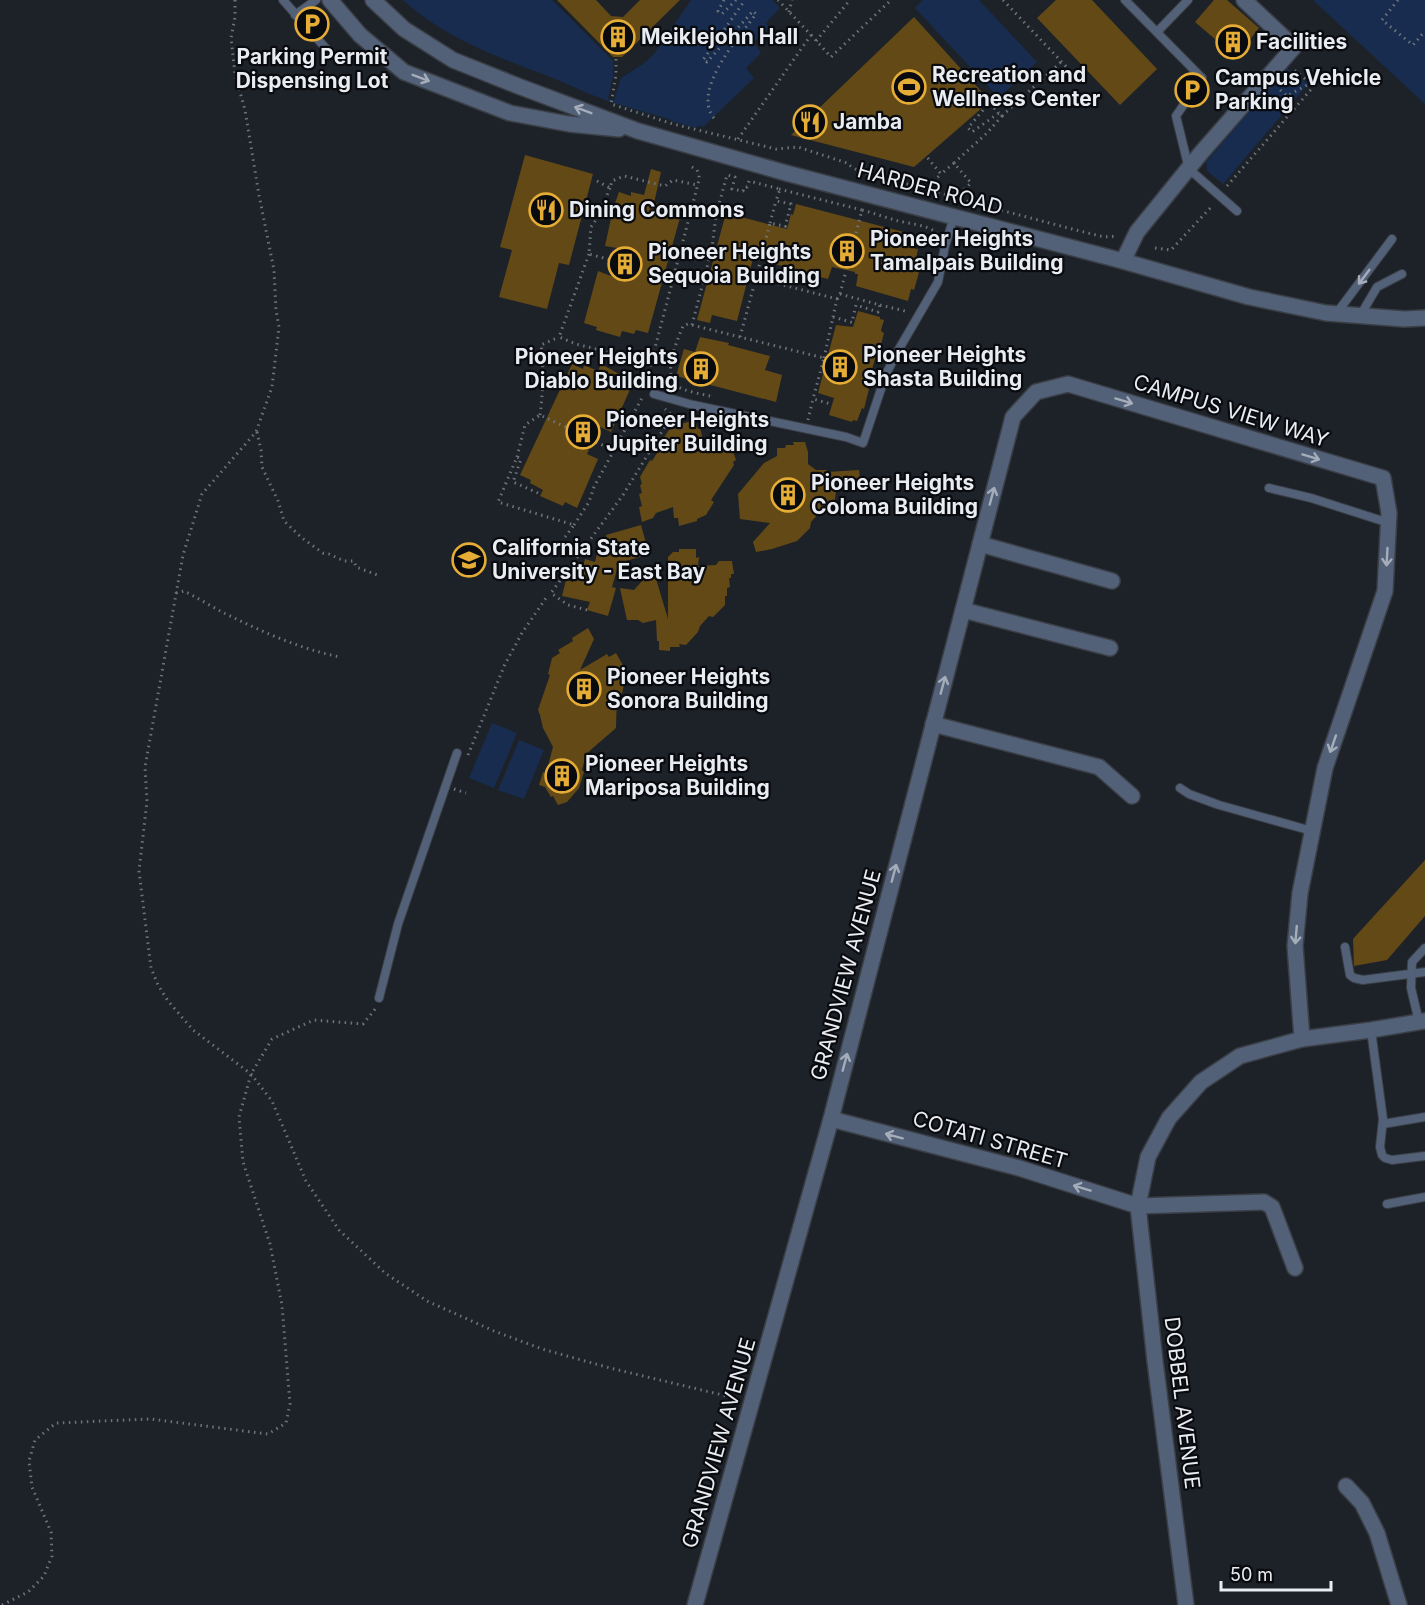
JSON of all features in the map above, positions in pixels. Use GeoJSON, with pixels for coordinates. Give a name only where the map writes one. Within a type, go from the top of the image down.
{"type":"FeatureCollection","features":[{"type":"Feature","properties":{"kind":"street","name":"HARDER ROAD"},"geometry":{"type":"LineString","coordinates":[[330,0],[360,35],[404,72],[510,113],[569,124],[638,131]]}},
{"type":"Feature","properties":{"kind":"street","name":"HARDER ROAD"},"geometry":{"type":"LineString","coordinates":[[374,0],[404,28],[453,60],[638,131],[786,173],[1124,261],[1249,297],[1336,314],[1404,319],[1425,318]]}},
{"type":"Feature","properties":{"kind":"street"},"geometry":{"type":"LineString","coordinates":[[1124,261],[1137,232],[1294,47],[1244,0]]}},
{"type":"Feature","properties":{"kind":"street","name":"CAMPUS VIEW WAY"},"geometry":{"type":"LineString","coordinates":[[1068,384],[1383,478],[1389,522]]}},
{"type":"Feature","properties":{"kind":"street","name":"GRANDVIEW AVENUE"},"geometry":{"type":"LineString","coordinates":[[695,1605],[831,1119],[1013,417],[1036,392],[1068,384]]}},
{"type":"Feature","properties":{"kind":"street"},"geometry":{"type":"LineString","coordinates":[[1302,1039],[1295,946],[1300,893],[1325,768],[1385,591],[1389,522]]}},
{"type":"Feature","properties":{"kind":"street"},"geometry":{"type":"LineString","coordinates":[[980,544],[1112,581]]}},
{"type":"Feature","properties":{"kind":"street"},"geometry":{"type":"LineString","coordinates":[[963,610],[1110,648]]}},
{"type":"Feature","properties":{"kind":"street"},"geometry":{"type":"LineString","coordinates":[[933,724],[1099,768],[1132,796]]}},
{"type":"Feature","properties":{"kind":"street","name":"DOBBEL AVENUE"},"geometry":{"type":"LineString","coordinates":[[1186,1605],[1138,1206],[1148,1157],[1168,1118],[1201,1082],[1240,1056],[1302,1039],[1422,1022]]}},
{"type":"Feature","properties":{"kind":"street","name":"COTATI STREET"},"geometry":{"type":"LineString","coordinates":[[831,1119],[1019,1168],[1138,1206],[1264,1202],[1272,1207],[1295,1268]]}},
{"type":"Feature","properties":{"kind":"street"},"geometry":{"type":"LineString","coordinates":[[1346,1486],[1362,1503],[1377,1533],[1399,1605]]}},
{"type":"Feature","properties":{"kind":"lane"},"geometry":{"type":"LineString","coordinates":[[283,0],[330,53]]}},
{"type":"Feature","properties":{"kind":"lane"},"geometry":{"type":"LineString","coordinates":[[295,15],[316,0]]}},
{"type":"Feature","properties":{"kind":"lane"},"geometry":{"type":"LineString","coordinates":[[1125,0],[1202,78],[1176,116],[1189,169],[1237,211]]}},
{"type":"Feature","properties":{"kind":"lane"},"geometry":{"type":"LineString","coordinates":[[1157,32],[1188,0]]}},
{"type":"Feature","properties":{"kind":"lane"},"geometry":{"type":"LineString","coordinates":[[654,394],[693,405],[846,437],[863,443],[886,374],[938,282],[945,246],[954,217]]}},
{"type":"Feature","properties":{"kind":"lane"},"geometry":{"type":"LineString","coordinates":[[1336,314],[1392,239]]}},
{"type":"Feature","properties":{"kind":"lane"},"geometry":{"type":"LineString","coordinates":[[1360,316],[1377,287],[1402,274]]}},
{"type":"Feature","properties":{"kind":"lane"},"geometry":{"type":"LineString","coordinates":[[1269,488],[1311,498],[1389,522]]}},
{"type":"Feature","properties":{"kind":"lane"},"geometry":{"type":"LineString","coordinates":[[379,998],[398,924],[457,753]]}},
{"type":"Feature","properties":{"kind":"lane"},"geometry":{"type":"LineString","coordinates":[[1180,788],[1189,794],[1219,805],[1312,831]]}},
{"type":"Feature","properties":{"kind":"lane"},"geometry":{"type":"LineString","coordinates":[[1345,947],[1350,975],[1354,978],[1363,980],[1425,972]]}},
{"type":"Feature","properties":{"kind":"lane"},"geometry":{"type":"LineString","coordinates":[[1422,1022],[1411,988],[1412,962],[1425,948]]}},
{"type":"Feature","properties":{"kind":"lane"},"geometry":{"type":"LineString","coordinates":[[1371,1030],[1383,1119],[1380,1147],[1382,1155],[1392,1160],[1425,1155]]}},
{"type":"Feature","properties":{"kind":"lane"},"geometry":{"type":"LineString","coordinates":[[1383,1124],[1425,1117]]}},
{"type":"Feature","properties":{"kind":"lane"},"geometry":{"type":"LineString","coordinates":[[1387,1204],[1425,1197]]}},
{"type":"Feature","properties":{"kind":"path"},"geometry":{"type":"LineString","coordinates":[[235,0],[231,38],[235,74],[245,110],[274,270],[279,327],[272,387],[256,432],[202,494],[183,555],[145,767],[147,801],[139,871],[151,968],[158,986],[168,1001],[193,1030],[250,1074],[272,1101],[306,1181],[339,1230],[385,1273],[427,1301],[494,1331],[542,1349],[752,1402]]}},
{"type":"Feature","properties":{"kind":"path"},"geometry":{"type":"LineString","coordinates":[[724,0],[718,10],[722,14],[736,0]]}},
{"type":"Feature","properties":{"kind":"path"},"geometry":{"type":"LineString","coordinates":[[714,118],[708,108],[709,87],[723,61],[756,14],[753,11],[707,62],[704,60],[745,0]]}},
{"type":"Feature","properties":{"kind":"path"},"geometry":{"type":"LineString","coordinates":[[778,0],[831,57],[891,0]]}},
{"type":"Feature","properties":{"kind":"path"},"geometry":{"type":"LineString","coordinates":[[789,12],[792,0]]}},
{"type":"Feature","properties":{"kind":"path"},"geometry":{"type":"LineString","coordinates":[[816,41],[850,0]]}},
{"type":"Feature","properties":{"kind":"path"},"geometry":{"type":"LineString","coordinates":[[1003,0],[1078,79]]}},
{"type":"Feature","properties":{"kind":"path"},"geometry":{"type":"LineString","coordinates":[[1398,0],[1382,20],[1413,45],[1425,31]]}},
{"type":"Feature","properties":{"kind":"path"},"geometry":{"type":"LineString","coordinates":[[738,139],[811,35]]}},
{"type":"Feature","properties":{"kind":"path"},"geometry":{"type":"LineString","coordinates":[[616,59],[611,104],[673,124],[776,148],[798,147],[848,163],[854,169],[864,173],[1104,237],[1117,236]]}},
{"type":"Feature","properties":{"kind":"path"},"geometry":{"type":"LineString","coordinates":[[927,188],[987,133],[1001,115],[1062,61]]}},
{"type":"Feature","properties":{"kind":"path"},"geometry":{"type":"LineString","coordinates":[[1227,186],[1314,86],[1290,67],[1287,74]]}},
{"type":"Feature","properties":{"kind":"path"},"geometry":{"type":"LineString","coordinates":[[1283,82],[1279,89],[1287,96],[1311,83]]}},
{"type":"Feature","properties":{"kind":"path"},"geometry":{"type":"LineString","coordinates":[[989,103],[1001,115],[972,132],[968,128],[989,103]]}},
{"type":"Feature","properties":{"kind":"path"},"geometry":{"type":"LineString","coordinates":[[926,156],[941,174]]}},
{"type":"Feature","properties":{"kind":"path"},"geometry":{"type":"LineString","coordinates":[[954,163],[971,183],[955,198]]}},
{"type":"Feature","properties":{"kind":"path"},"geometry":{"type":"LineString","coordinates":[[565,537],[589,502],[594,487],[641,400],[698,184],[697,170],[690,166]]}},
{"type":"Feature","properties":{"kind":"path"},"geometry":{"type":"LineString","coordinates":[[692,325],[712,248],[716,215],[727,175],[735,177],[732,189],[743,191],[750,181],[933,230],[938,236]]}},
{"type":"Feature","properties":{"kind":"path"},"geometry":{"type":"LineString","coordinates":[[540,415],[543,387],[542,345],[559,337],[589,254],[591,227],[598,217],[612,181],[624,176],[665,186],[673,180],[698,184]]}},
{"type":"Feature","properties":{"kind":"path"},"geometry":{"type":"LineString","coordinates":[[597,181],[610,188]]}},
{"type":"Feature","properties":{"kind":"path"},"geometry":{"type":"LineString","coordinates":[[740,338],[780,189],[778,189]]}},
{"type":"Feature","properties":{"kind":"path"},"geometry":{"type":"LineString","coordinates":[[770,223],[786,227],[791,204],[776,201]]}},
{"type":"Feature","properties":{"kind":"path"},"geometry":{"type":"LineString","coordinates":[[1155,248],[1171,250],[1213,205]]}},
{"type":"Feature","properties":{"kind":"path"},"geometry":{"type":"LineString","coordinates":[[856,233],[862,210]]}},
{"type":"Feature","properties":{"kind":"path"},"geometry":{"type":"LineString","coordinates":[[589,254],[611,260]]}},
{"type":"Feature","properties":{"kind":"path"},"geometry":{"type":"LineString","coordinates":[[808,421],[837,299],[846,271]]}},
{"type":"Feature","properties":{"kind":"path"},"geometry":{"type":"LineString","coordinates":[[756,278],[837,299]]}},
{"type":"Feature","properties":{"kind":"path"},"geometry":{"type":"LineString","coordinates":[[840,294],[909,312],[915,304]]}},
{"type":"Feature","properties":{"kind":"path"},"geometry":{"type":"LineString","coordinates":[[833,317],[853,322],[856,306],[879,312],[880,304]]}},
{"type":"Feature","properties":{"kind":"path"},"geometry":{"type":"LineString","coordinates":[[718,398],[678,387],[672,378],[670,368],[678,339],[683,327],[688,324],[824,358]]}},
{"type":"Feature","properties":{"kind":"path"},"geometry":{"type":"LineString","coordinates":[[559,337],[576,344],[651,363]]}},
{"type":"Feature","properties":{"kind":"path"},"geometry":{"type":"LineString","coordinates":[[813,399],[831,404]]}},
{"type":"Feature","properties":{"kind":"path"},"geometry":{"type":"LineString","coordinates":[[588,610],[568,604],[551,593],[623,495],[672,416],[663,408]]}},
{"type":"Feature","properties":{"kind":"path"},"geometry":{"type":"LineString","coordinates":[[540,415],[574,431]]}},
{"type":"Feature","properties":{"kind":"path"},"geometry":{"type":"LineString","coordinates":[[540,415],[525,425],[517,457],[498,502],[574,525]]}},
{"type":"Feature","properties":{"kind":"path"},"geometry":{"type":"LineString","coordinates":[[256,432],[261,450],[262,467],[284,520],[302,538],[323,553],[344,561],[354,561],[356,567],[380,576]]}},
{"type":"Feature","properties":{"kind":"path"},"geometry":{"type":"LineString","coordinates":[[589,439],[609,448],[616,436],[621,437]]}},
{"type":"Feature","properties":{"kind":"path"},"geometry":{"type":"LineString","coordinates":[[517,457],[521,459],[513,482],[538,493]]}},
{"type":"Feature","properties":{"kind":"path"},"geometry":{"type":"LineString","coordinates":[[176,593],[184,591],[224,613],[286,641],[316,652],[340,657]]}},
{"type":"Feature","properties":{"kind":"path"},"geometry":{"type":"LineString","coordinates":[[466,759],[505,664],[522,633],[546,598]]}},
{"type":"Feature","properties":{"kind":"path"},"geometry":{"type":"LineString","coordinates":[[454,789],[466,793]]}},
{"type":"Feature","properties":{"kind":"path"},"geometry":{"type":"LineString","coordinates":[[2,1605],[27,1592],[44,1576],[52,1556],[51,1532],[32,1487],[29,1461],[35,1440],[56,1423],[150,1419],[267,1434],[286,1423],[290,1404],[282,1305],[270,1244],[243,1162],[239,1118],[250,1074],[272,1040],[314,1020],[363,1024],[377,1008],[379,998]]}},
{"type":"Feature","properties":{"kind":"shaded area"},"geometry":{"type":"Polygon","coordinates":[[[403,0],[552,0],[613,61],[613,77],[608,99],[614,100],[621,78],[654,54],[691,0],[772,0],[780,8],[766,23],[769,28],[754,42],[761,53],[746,68],[754,78],[703,127],[699,125],[696,128],[609,101],[488,53],[435,25],[403,0]]]}},
{"type":"Feature","properties":{"kind":"shaded area"},"geometry":{"type":"Polygon","coordinates":[[[923,0],[979,0],[1037,62],[999,98],[915,8],[923,0]]]}},
{"type":"Feature","properties":{"kind":"shaded area"},"geometry":{"type":"Polygon","coordinates":[[[1313,0],[1425,0],[1425,104],[1313,0]]]}},
{"type":"Feature","properties":{"kind":"shaded area"},"geometry":{"type":"Polygon","coordinates":[[[1287,68],[1308,84],[1223,184],[1207,171],[1206,162],[1287,68]]]}},
{"type":"Feature","properties":{"kind":"shaded area"},"geometry":{"type":"Polygon","coordinates":[[[492,723],[517,733],[494,788],[469,778],[492,723]]]}},
{"type":"Feature","properties":{"kind":"shaded area"},"geometry":{"type":"Polygon","coordinates":[[[519,740],[544,750],[524,799],[498,790],[519,740]]]}},
{"type":"Feature","properties":{"kind":"building","name":"Meiklejohn Hall"},"geometry":{"type":"Polygon","coordinates":[[[557,0],[596,0],[611,16],[623,17],[640,0],[680,0],[622,57],[613,57],[557,0]]]}},
{"type":"Feature","properties":{"kind":"building"},"geometry":{"type":"Polygon","coordinates":[[[1056,0],[1092,0],[1157,69],[1120,105],[1037,18],[1056,0]]]}},
{"type":"Feature","properties":{"kind":"building","name":"Facilities"},"geometry":{"type":"Polygon","coordinates":[[[1214,0],[1227,0],[1259,28],[1236,57],[1195,22],[1214,0]]]}},
{"type":"Feature","properties":{"kind":"building","name":"Recreation and Wellness Center"},"geometry":{"type":"Polygon","coordinates":[[[914,17],[990,101],[914,167],[791,135],[914,17]]]}},
{"type":"Feature","properties":{"kind":"building","name":"Dining Commons"},"geometry":{"type":"Polygon","coordinates":[[[525,155],[593,174],[569,265],[559,263],[547,309],[499,297],[512,250],[500,247],[525,155]]]}},
{"type":"Feature","properties":{"kind":"building","name":"Pioneer Heights Sequoia Building"},"geometry":{"type":"Polygon","coordinates":[[[651,169],[661,172],[654,203],[668,206],[667,211],[681,214],[648,333],[636,330],[634,334],[622,331],[620,337],[596,330],[597,327],[584,323],[598,271],[611,276],[617,248],[605,246],[619,192],[631,196],[631,192],[644,195],[651,169]]]}},
{"type":"Feature","properties":{"kind":"building"},"geometry":{"type":"Polygon","coordinates":[[[796,204],[919,236],[915,249],[918,249],[915,263],[921,265],[914,290],[911,289],[908,301],[856,286],[858,274],[855,272],[832,267],[828,279],[775,264],[777,253],[756,247],[737,321],[712,315],[710,323],[697,320],[726,213],[787,229],[796,204]]]}},
{"type":"Feature","properties":{"kind":"building","name":"Pioneer Heights Shasta Building"},"geometry":{"type":"Polygon","coordinates":[[[858,311],[884,320],[881,330],[884,333],[867,388],[869,389],[864,409],[862,408],[857,421],[852,422],[829,415],[834,398],[818,393],[836,325],[853,327],[858,311]]]}},
{"type":"Feature","properties":{"kind":"building","name":"Pioneer Heights Diablo Building"},"geometry":{"type":"Polygon","coordinates":[[[700,337],[729,343],[728,345],[770,356],[765,370],[782,375],[776,402],[676,376],[684,349],[695,352],[700,337]]]}},
{"type":"Feature","properties":{"kind":"building","name":"Pioneer Heights Jupiter Building"},"geometry":{"type":"Polygon","coordinates":[[[572,364],[583,369],[584,365],[598,371],[601,364],[623,376],[621,379],[632,385],[611,432],[600,427],[598,430],[594,429],[585,448],[589,450],[587,454],[598,459],[577,508],[565,502],[563,506],[540,496],[543,490],[530,483],[531,480],[520,475],[572,364]]]}},
{"type":"Feature","properties":{"kind":"building"},"geometry":{"type":"Polygon","coordinates":[[[695,420],[698,429],[700,428],[705,447],[730,442],[736,460],[733,462],[734,465],[711,500],[714,502],[706,515],[697,521],[679,526],[678,518],[674,518],[673,507],[656,513],[653,518],[642,522],[639,507],[642,506],[639,494],[642,493],[640,477],[662,445],[660,443],[669,430],[695,420]]]}},
{"type":"Feature","properties":{"kind":"building","name":"Pioneer Heights Coloma Building"},"geometry":{"type":"Polygon","coordinates":[[[793,442],[805,442],[808,464],[816,470],[827,470],[827,472],[859,470],[860,478],[837,482],[835,499],[811,522],[810,528],[797,541],[756,552],[753,542],[770,523],[740,519],[738,494],[764,463],[777,456],[777,448],[794,445],[793,442]]]}},
{"type":"Feature","properties":{"kind":"building"},"geometry":{"type":"Polygon","coordinates":[[[641,525],[649,554],[616,564],[618,566],[612,587],[616,588],[608,616],[587,610],[590,602],[562,596],[566,580],[573,582],[574,575],[581,575],[585,559],[595,562],[598,550],[609,546],[606,535],[641,525]]]}},
{"type":"Feature","properties":{"kind":"building"},"geometry":{"type":"Polygon","coordinates":[[[679,549],[696,549],[696,558],[699,557],[698,566],[716,565],[719,561],[732,561],[734,574],[731,574],[729,578],[730,587],[727,588],[725,605],[713,617],[709,616],[686,645],[679,644],[680,647],[670,647],[670,651],[659,650],[656,620],[643,623],[638,620],[627,620],[620,588],[634,590],[654,572],[668,619],[668,557],[673,552],[679,552],[679,549]]]}},
{"type":"Feature","properties":{"kind":"building","name":"Pioneer Heights Sonora Building"},"geometry":{"type":"Polygon","coordinates":[[[588,628],[594,639],[580,670],[607,654],[609,657],[616,653],[627,678],[622,694],[617,693],[616,728],[586,754],[579,788],[567,802],[558,805],[545,787],[539,785],[543,772],[546,773],[553,747],[543,728],[538,710],[550,675],[548,674],[552,658],[560,653],[558,650],[573,641],[572,638],[588,628]]]}},
{"type":"Feature","properties":{"kind":"building"},"geometry":{"type":"Polygon","coordinates":[[[1425,860],[1425,916],[1387,960],[1354,966],[1353,939],[1425,860]]]}},
{"type":"Feature","properties":{"kind":"place","name":"Parking Permit Dispensing Lot"},"geometry":{"type":"Point","coordinates":[312,24]}},
{"type":"Feature","properties":{"kind":"place","name":"Meiklejohn Hall"},"geometry":{"type":"Point","coordinates":[618,37]}},
{"type":"Feature","properties":{"kind":"place","name":"Facilities"},"geometry":{"type":"Point","coordinates":[1233,42]}},
{"type":"Feature","properties":{"kind":"place","name":"Recreation and Wellness Center"},"geometry":{"type":"Point","coordinates":[909,87]}},
{"type":"Feature","properties":{"kind":"place","name":"Campus Vehicle Parking"},"geometry":{"type":"Point","coordinates":[1192,90]}},
{"type":"Feature","properties":{"kind":"place","name":"Jamba"},"geometry":{"type":"Point","coordinates":[810,122]}},
{"type":"Feature","properties":{"kind":"place","name":"Dining Commons"},"geometry":{"type":"Point","coordinates":[546,210]}},
{"type":"Feature","properties":{"kind":"place","name":"Pioneer Heights Tamalpais Building"},"geometry":{"type":"Point","coordinates":[847,251]}},
{"type":"Feature","properties":{"kind":"place","name":"Pioneer Heights Sequoia Building"},"geometry":{"type":"Point","coordinates":[625,264]}},
{"type":"Feature","properties":{"kind":"place","name":"Pioneer Heights Shasta Building"},"geometry":{"type":"Point","coordinates":[840,367]}},
{"type":"Feature","properties":{"kind":"place","name":"Pioneer Heights Diablo Building"},"geometry":{"type":"Point","coordinates":[701,369]}},
{"type":"Feature","properties":{"kind":"place","name":"Pioneer Heights Jupiter Building"},"geometry":{"type":"Point","coordinates":[583,432]}},
{"type":"Feature","properties":{"kind":"place","name":"Pioneer Heights Coloma Building"},"geometry":{"type":"Point","coordinates":[788,495]}},
{"type":"Feature","properties":{"kind":"place","name":"California State University - East Bay"},"geometry":{"type":"Point","coordinates":[469,560]}},
{"type":"Feature","properties":{"kind":"place","name":"Pioneer Heights Sonora Building"},"geometry":{"type":"Point","coordinates":[584,689]}},
{"type":"Feature","properties":{"kind":"place","name":"Pioneer Heights Mariposa Building"},"geometry":{"type":"Point","coordinates":[562,776]}}]}
